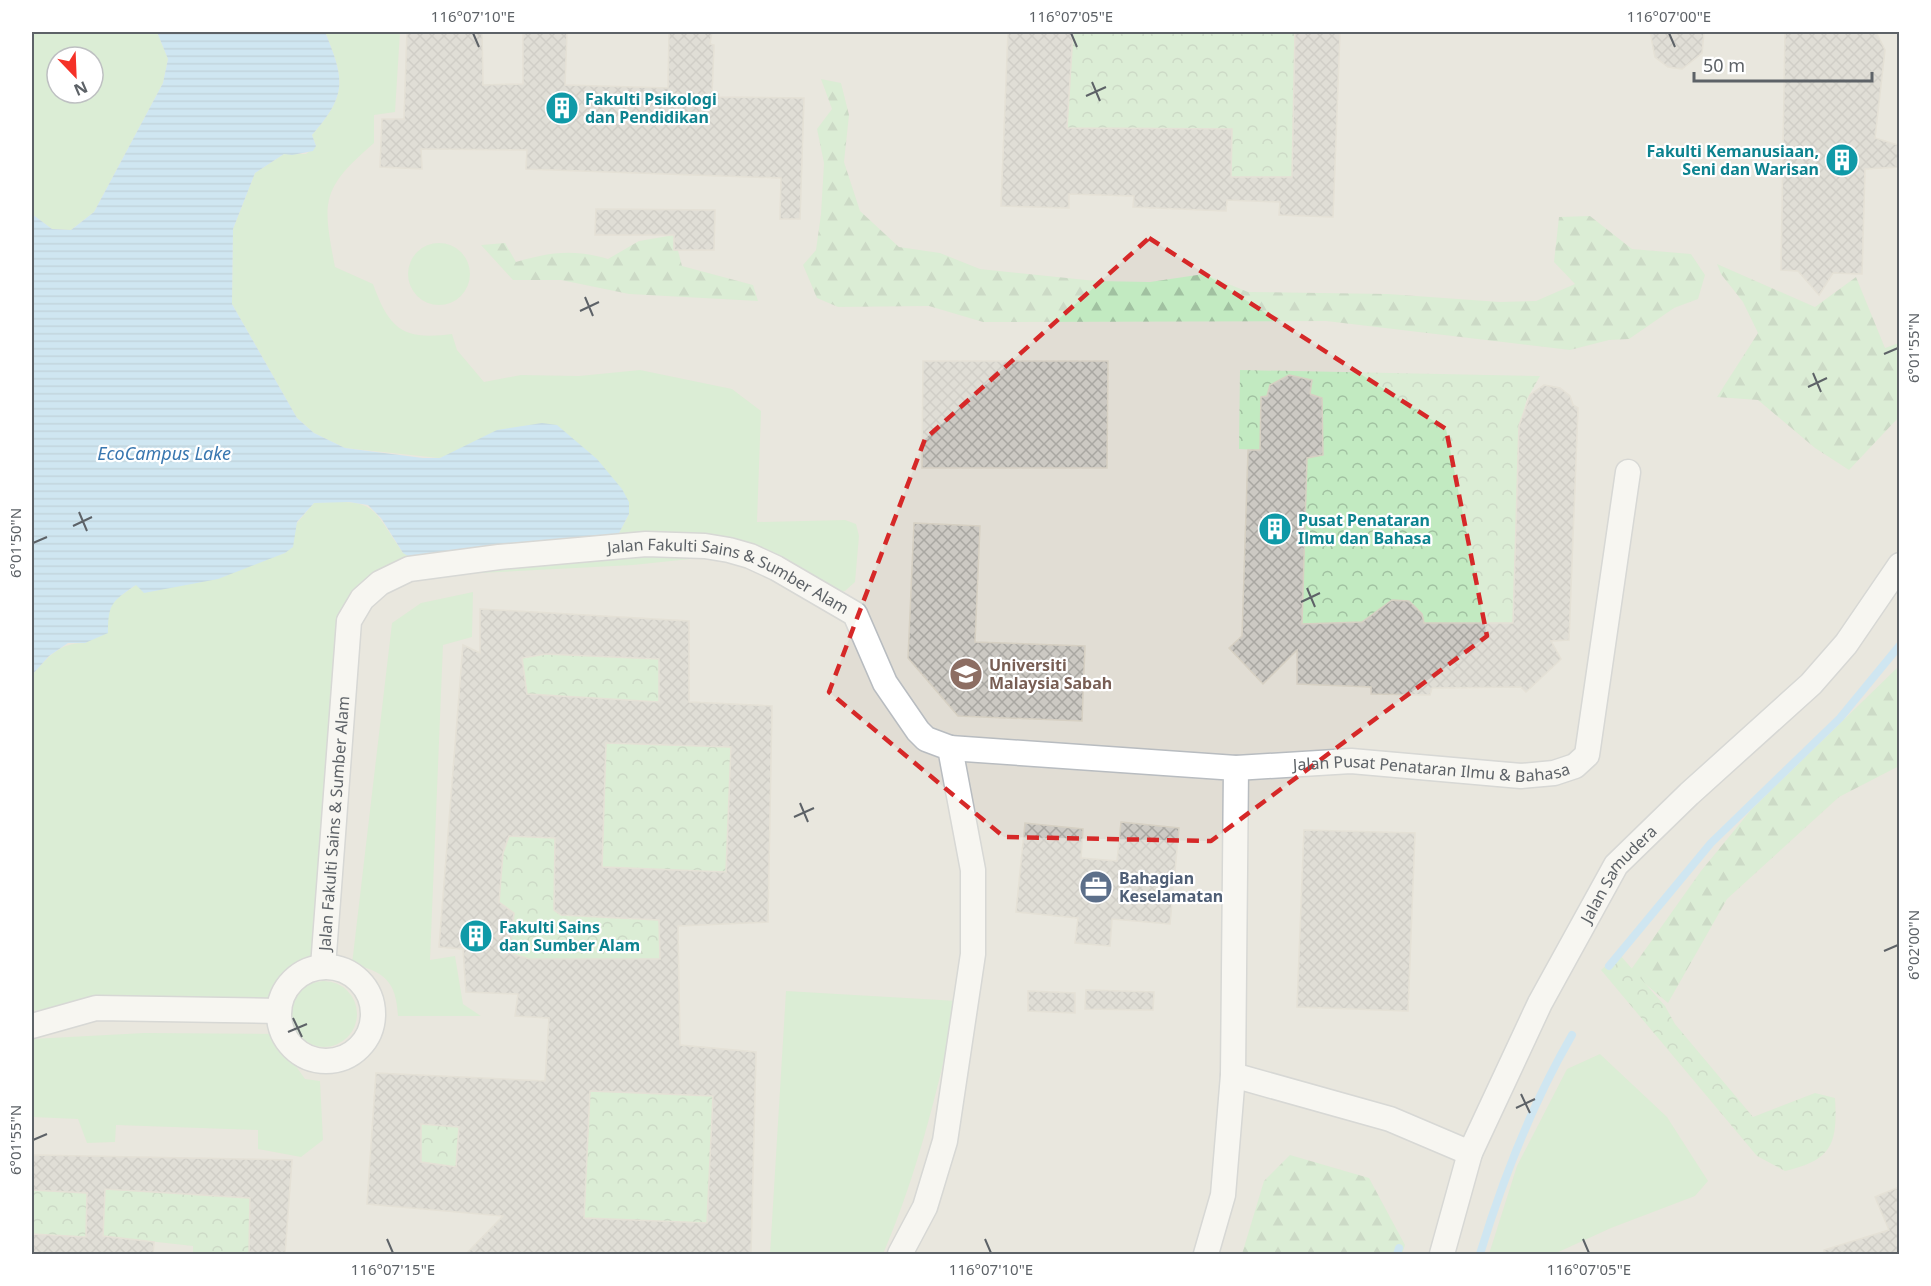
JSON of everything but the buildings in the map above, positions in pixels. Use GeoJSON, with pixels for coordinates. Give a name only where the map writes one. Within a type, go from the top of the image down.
{"type":"FeatureCollection","features":[{"type":"Feature","properties":{"kind":"street","name":"Jalan Pusat Penataran Ilmu & Bahasa"},"geometry":{"type":"LineString","coordinates":[[950,748],[1236,768],[1351,761],[1521,776],[1554,773],[1575,766],[1587,755],[1628,472]]}},
{"type":"Feature","properties":{"kind":"street","name":"Jalan Fakulti Sains & Sumber Alam"},"geometry":{"type":"LineString","coordinates":[[323,967],[349,621],[362,598],[380,583],[409,569],[499,557],[646,544],[705,546],[750,555],[855,614],[885,683],[918,731],[927,739],[950,748]]}},
{"type":"Feature","properties":{"kind":"street","name":"Jalan Samudera"},"geometry":{"type":"LineString","coordinates":[[1442,1254],[1470,1153],[1540,1003],[1616,865],[1689,794],[1811,684],[1846,644],[1899,565]]}},
{"type":"Feature","properties":{"kind":"street"},"geometry":{"type":"LineString","coordinates":[[900,1254],[925,1207],[945,1141],[973,954],[973,870],[950,748]]}},
{"type":"Feature","properties":{"kind":"street"},"geometry":{"type":"LineString","coordinates":[[1206,1254],[1224,1195],[1233,1075],[1236,768]]}},
{"type":"Feature","properties":{"kind":"street"},"geometry":{"type":"LineString","coordinates":[[323,967],[340,969],[355,976],[366,988],[372,1004],[373,1018],[362,1044],[337,1059],[322,1060],[308,1057],[286,1038],[279,1011],[288,986],[304,973],[323,967]]}},
{"type":"Feature","properties":{"kind":"street"},"geometry":{"type":"LineString","coordinates":[[32,1026],[96,1008],[279,1011]]}},
{"type":"Feature","properties":{"kind":"street"},"geometry":{"type":"LineString","coordinates":[[1233,1075],[1390,1119],[1470,1153]]}},
{"type":"Feature","properties":{"kind":"highlighted area"},"geometry":{"type":"Polygon","coordinates":[[[1149,238],[1446,429],[1487,636],[1211,841],[1004,837],[829,692],[925,439],[1149,238]]]}},
{"type":"Feature","properties":{"kind":"shaded area","name":"Universiti Malaysia Sabah"},"geometry":{"type":"Polygon","coordinates":[[[32,32],[1899,32],[1899,1254],[32,1254],[32,32]]]}},
{"type":"Feature","properties":{"kind":"green space"},"geometry":{"type":"Polygon","coordinates":[[[32,32],[157,32],[168,59],[163,83],[94,212],[71,230],[52,229],[32,214],[32,32]]]}},
{"type":"Feature","properties":{"kind":"green space"},"geometry":{"type":"Polygon","coordinates":[[[325,32],[400,32],[395,112],[374,115],[374,143],[344,172],[330,197],[328,226],[335,267],[373,284],[386,312],[401,329],[422,335],[452,334],[457,350],[484,382],[521,375],[579,376],[640,370],[732,389],[761,411],[757,522],[845,520],[856,524],[859,536],[855,582],[845,591],[831,596],[719,556],[633,565],[403,577],[355,611],[326,960],[290,981],[279,1004],[107,999],[32,1011],[32,675],[61,648],[85,643],[108,614],[113,601],[136,585],[252,564],[285,553],[297,523],[314,503],[350,502],[370,508],[384,524],[403,553],[618,535],[629,514],[579,446],[556,425],[439,458],[345,448],[314,433],[297,418],[232,304],[233,229],[255,173],[284,154],[306,154],[316,146],[312,135],[332,109],[339,86],[336,63],[325,32]]]}},
{"type":"Feature","properties":{"kind":"green space"},"geometry":{"type":"Polygon","coordinates":[[[1073,32],[1295,32],[1292,177],[1231,177],[1232,129],[1067,128],[1073,32]]]}},
{"type":"Feature","properties":{"kind":"green space"},"geometry":{"type":"Polygon","coordinates":[[[821,79],[841,83],[849,115],[844,162],[860,211],[899,247],[940,253],[980,269],[1096,281],[1150,282],[1204,274],[1248,292],[1388,294],[1500,302],[1536,301],[1575,284],[1554,262],[1559,217],[1590,216],[1632,249],[1691,254],[1705,275],[1698,299],[1674,308],[1629,339],[1609,340],[1570,350],[1326,321],[983,322],[929,306],[838,307],[817,298],[803,265],[816,250],[821,214],[824,163],[817,129],[832,109],[821,79]]]}},
{"type":"Feature","properties":{"kind":"green space"},"geometry":{"type":"Polygon","coordinates":[[[674,235],[682,266],[753,285],[758,301],[629,294],[561,280],[513,280],[481,245],[505,243],[516,262],[562,253],[584,254],[608,259],[639,241],[674,235]]]}},
{"type":"Feature","properties":{"kind":"green space"},"geometry":{"type":"Polygon","coordinates":[[[439,243],[451,245],[461,252],[468,262],[470,274],[468,286],[461,296],[451,303],[439,305],[427,303],[417,296],[410,286],[408,274],[410,262],[417,252],[427,245],[439,243]]]}},
{"type":"Feature","properties":{"kind":"green space"},"geometry":{"type":"Polygon","coordinates":[[[1717,264],[1815,307],[1856,277],[1885,348],[1899,343],[1899,417],[1849,470],[1815,448],[1758,400],[1717,397],[1758,333],[1743,302],[1721,274],[1717,264]]]}},
{"type":"Feature","properties":{"kind":"green space"},"geometry":{"type":"Polygon","coordinates":[[[1240,370],[1540,376],[1527,399],[1519,426],[1513,623],[1424,623],[1422,614],[1409,601],[1392,600],[1374,614],[1376,622],[1302,624],[1307,458],[1323,455],[1322,398],[1310,394],[1312,380],[1289,375],[1267,396],[1261,397],[1260,450],[1239,449],[1240,370]]]}},
{"type":"Feature","properties":{"kind":"green space"},"geometry":{"type":"Polygon","coordinates":[[[473,592],[472,637],[443,645],[430,960],[455,956],[463,1004],[481,1016],[398,1016],[395,994],[387,980],[373,971],[352,964],[392,623],[421,603],[473,592]]]}},
{"type":"Feature","properties":{"kind":"green space"},"geometry":{"type":"Polygon","coordinates":[[[546,654],[659,659],[659,702],[558,696],[556,792],[523,692],[526,682],[522,658],[546,654]]]}},
{"type":"Feature","properties":{"kind":"green space"},"geometry":{"type":"Polygon","coordinates":[[[1899,666],[1899,766],[1839,797],[1727,899],[1668,1003],[1630,971],[1701,871],[1751,810],[1899,666]]]}},
{"type":"Feature","properties":{"kind":"green space"},"geometry":{"type":"Polygon","coordinates":[[[606,743],[731,747],[726,872],[602,867],[606,743]]]}},
{"type":"Feature","properties":{"kind":"green space"},"geometry":{"type":"Polygon","coordinates":[[[531,817],[556,818],[554,910],[659,920],[660,959],[529,959],[510,953],[514,913],[499,902],[503,853],[509,836],[528,837],[531,817]]]}},
{"type":"Feature","properties":{"kind":"green space"},"geometry":{"type":"Polygon","coordinates":[[[1619,954],[1665,1006],[1675,1024],[1753,1117],[1815,1093],[1835,1098],[1833,1139],[1822,1155],[1813,1162],[1785,1171],[1757,1156],[1601,970],[1619,954]]]}},
{"type":"Feature","properties":{"kind":"green space"},"geometry":{"type":"Polygon","coordinates":[[[317,981],[331,981],[343,986],[352,995],[357,1014],[355,1027],[348,1038],[331,1047],[317,1047],[305,1042],[296,1033],[291,1021],[291,1007],[296,995],[305,986],[317,981]]]}},
{"type":"Feature","properties":{"kind":"green space"},"geometry":{"type":"Polygon","coordinates":[[[786,991],[958,1001],[917,1161],[883,1254],[770,1254],[786,991]]]}},
{"type":"Feature","properties":{"kind":"green space"},"geometry":{"type":"Polygon","coordinates":[[[144,1033],[282,1034],[293,1062],[305,1079],[320,1081],[323,1140],[301,1157],[258,1149],[258,1130],[116,1125],[115,1142],[87,1143],[78,1119],[32,1117],[32,1039],[144,1033]]]}},
{"type":"Feature","properties":{"kind":"green space"},"geometry":{"type":"Polygon","coordinates":[[[1600,1054],[1667,1117],[1708,1181],[1695,1196],[1611,1228],[1554,1254],[1489,1254],[1517,1166],[1567,1069],[1600,1054]]]}},
{"type":"Feature","properties":{"kind":"green space"},"geometry":{"type":"Polygon","coordinates":[[[590,1091],[713,1096],[707,1223],[584,1218],[590,1091]]]}},
{"type":"Feature","properties":{"kind":"green space"},"geometry":{"type":"Polygon","coordinates":[[[421,1124],[459,1127],[456,1167],[421,1162],[421,1124]]]}},
{"type":"Feature","properties":{"kind":"green space"},"geometry":{"type":"Polygon","coordinates":[[[1290,1155],[1369,1178],[1405,1245],[1402,1254],[1242,1254],[1264,1181],[1290,1155]]]}},
{"type":"Feature","properties":{"kind":"green space"},"geometry":{"type":"Polygon","coordinates":[[[105,1189],[250,1198],[249,1254],[193,1254],[193,1246],[103,1236],[105,1189]]]}},
{"type":"Feature","properties":{"kind":"green space"},"geometry":{"type":"Polygon","coordinates":[[[32,1190],[87,1193],[86,1237],[32,1234],[32,1190]]]}},
{"type":"Feature","properties":{"kind":"water","name":"EcoCampus Lake"},"geometry":{"type":"Polygon","coordinates":[[[157,32],[325,32],[332,49],[339,75],[339,86],[332,109],[312,135],[316,146],[313,151],[292,155],[284,154],[255,173],[233,229],[232,304],[297,418],[314,433],[345,448],[423,458],[440,458],[497,430],[542,423],[557,425],[597,459],[622,489],[629,502],[629,514],[618,535],[418,562],[403,553],[381,518],[368,505],[349,502],[314,503],[297,522],[293,547],[285,553],[218,579],[144,593],[136,585],[113,604],[109,616],[108,633],[85,643],[68,643],[49,656],[32,675],[32,214],[52,229],[71,230],[94,212],[163,83],[168,59],[157,32]]]}},
{"type":"Feature","properties":{"kind":"waterway"},"geometry":{"type":"LineString","coordinates":[[1609,966],[1711,843],[1840,718],[1900,645]]}},
{"type":"Feature","properties":{"kind":"waterway"},"geometry":{"type":"LineString","coordinates":[[1480,1254],[1498,1197],[1531,1115],[1572,1035]]}},
{"type":"Feature","properties":{"kind":"waterway"},"geometry":{"type":"LineString","coordinates":[[1397,1254],[1399,1248]]}},
{"type":"Feature","properties":{"kind":"place","name":"Fakulti Psikologi dan Pendidikan"},"geometry":{"type":"Point","coordinates":[562,108]}},
{"type":"Feature","properties":{"kind":"place","name":"Fakulti Kemanusiaan, Seni dan Warisan"},"geometry":{"type":"Point","coordinates":[1842,160]}},
{"type":"Feature","properties":{"kind":"place","name":"Pusat Penataran Ilmu dan Bahasa"},"geometry":{"type":"Point","coordinates":[1275,529]}},
{"type":"Feature","properties":{"kind":"place","name":"Universiti Malaysia Sabah"},"geometry":{"type":"Point","coordinates":[966,674]}},
{"type":"Feature","properties":{"kind":"place","name":"Bahagian Keselamatan"},"geometry":{"type":"Point","coordinates":[1096,887]}},
{"type":"Feature","properties":{"kind":"place","name":"Fakulti Sains dan Sumber Alam"},"geometry":{"type":"Point","coordinates":[476,936]}}]}
